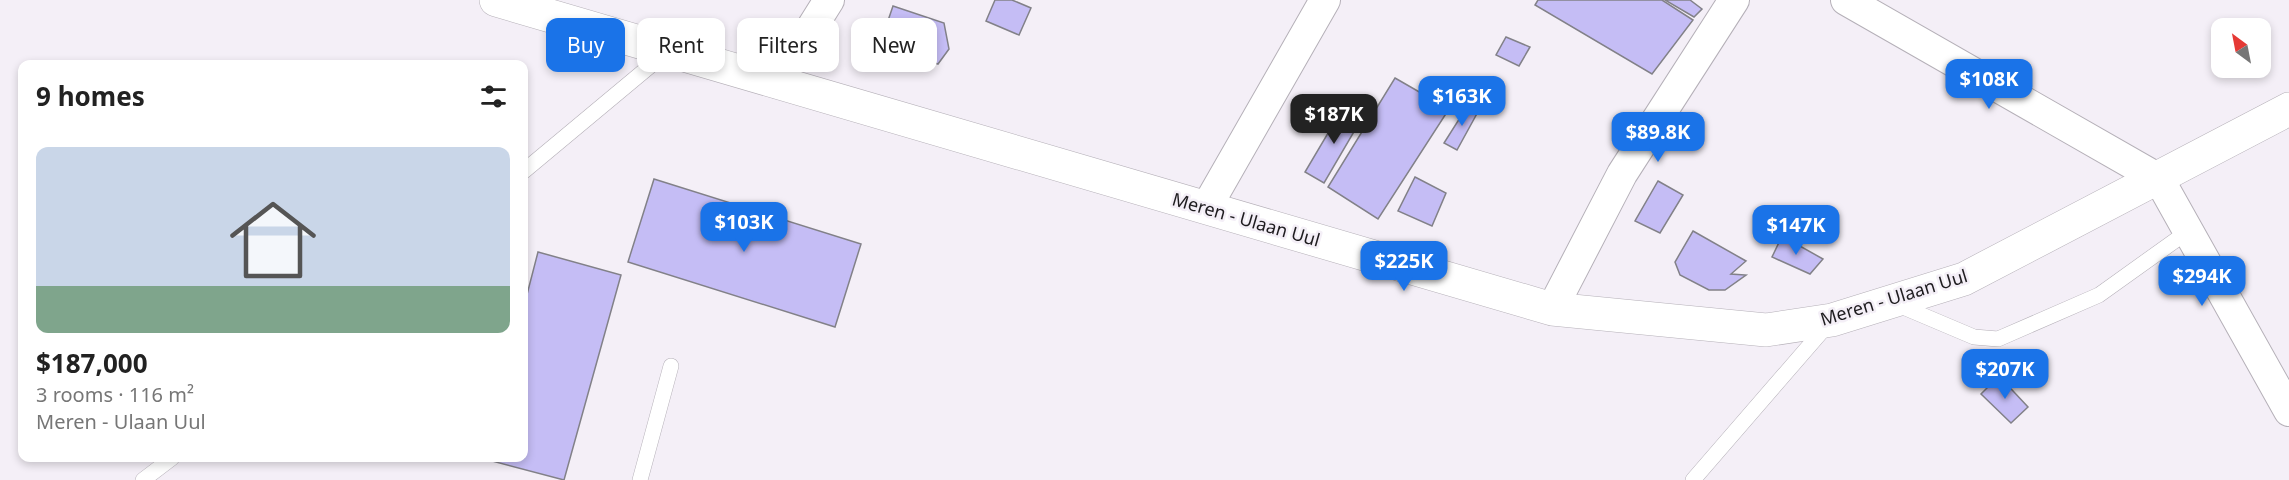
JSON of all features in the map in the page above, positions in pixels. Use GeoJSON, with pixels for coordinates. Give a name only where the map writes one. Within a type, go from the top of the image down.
{"type":"FeatureCollection","features":[{"type":"Feature","properties":{"kind":"street","name":"Meren - Ulaan Uul"},"geometry":{"type":"LineString","coordinates":[[496,0],[637,42]]}},
{"type":"Feature","properties":{"kind":"street"},"geometry":{"type":"LineString","coordinates":[[777,83],[829,0]]}},
{"type":"Feature","properties":{"kind":"street"},"geometry":{"type":"LineString","coordinates":[[1206,208],[1325,0]]}},
{"type":"Feature","properties":{"kind":"street"},"geometry":{"type":"LineString","coordinates":[[1552,309],[1622,174],[1734,0]]}},
{"type":"Feature","properties":{"kind":"street"},"geometry":{"type":"LineString","coordinates":[[1855,3],[2159,179],[2289,411]]}},
{"type":"Feature","properties":{"kind":"street","name":"Meren - Ulaan Uul"},"geometry":{"type":"LineString","coordinates":[[725,68],[1552,309],[1766,330],[1832,320],[1964,279],[2289,109]]}},
{"type":"Feature","properties":{"kind":"lane"},"geometry":{"type":"LineString","coordinates":[[528,168],[643,72]]}},
{"type":"Feature","properties":{"kind":"lane"},"geometry":{"type":"LineString","coordinates":[[1891,302],[1974,337],[1998,339],[2099,295],[2187,232]]}},
{"type":"Feature","properties":{"kind":"lane"},"geometry":{"type":"LineString","coordinates":[[1694,480],[1832,320]]}},
{"type":"Feature","properties":{"kind":"lane"},"geometry":{"type":"LineString","coordinates":[[640,480],[671,366]]}},
{"type":"Feature","properties":{"kind":"lane"},"geometry":{"type":"LineString","coordinates":[[143,480],[167,462]]}},
{"type":"Feature","properties":{"kind":"building"},"geometry":{"type":"Polygon","coordinates":[[[995,0],[1012,0],[1031,8],[1019,35],[986,21],[995,0]]]}},
{"type":"Feature","properties":{"kind":"building"},"geometry":{"type":"Polygon","coordinates":[[[1538,0],[1662,0],[1693,20],[1652,74],[1535,5],[1538,0]]]}},
{"type":"Feature","properties":{"kind":"building"},"geometry":{"type":"Polygon","coordinates":[[[1665,0],[1690,0],[1702,9],[1694,17],[1665,0]]]}},
{"type":"Feature","properties":{"kind":"building"},"geometry":{"type":"Polygon","coordinates":[[[893,6],[929,18],[889,18],[893,6]]]}},
{"type":"Feature","properties":{"kind":"building"},"geometry":{"type":"Polygon","coordinates":[[[937,21],[944,23],[949,49],[938,64],[937,21]]]}},
{"type":"Feature","properties":{"kind":"building"},"geometry":{"type":"Polygon","coordinates":[[[1506,37],[1530,47],[1519,66],[1496,55],[1506,37]]]}},
{"type":"Feature","properties":{"kind":"building"},"geometry":{"type":"Polygon","coordinates":[[[1395,78],[1449,109],[1378,219],[1328,187],[1395,78]]]}},
{"type":"Feature","properties":{"kind":"building"},"geometry":{"type":"Polygon","coordinates":[[[1470,102],[1480,108],[1457,150],[1444,143],[1470,102]]]}},
{"type":"Feature","properties":{"kind":"building"},"geometry":{"type":"Polygon","coordinates":[[[1344,106],[1362,118],[1324,183],[1305,172],[1344,106]]]}},
{"type":"Feature","properties":{"kind":"building"},"geometry":{"type":"Polygon","coordinates":[[[1415,177],[1446,193],[1432,226],[1398,211],[1415,177]]]}},
{"type":"Feature","properties":{"kind":"building"},"geometry":{"type":"Polygon","coordinates":[[[654,179],[861,244],[835,327],[628,262],[654,179]]]}},
{"type":"Feature","properties":{"kind":"building"},"geometry":{"type":"Polygon","coordinates":[[[1658,181],[1683,195],[1660,233],[1635,221],[1658,181]]]}},
{"type":"Feature","properties":{"kind":"building"},"geometry":{"type":"Polygon","coordinates":[[[1693,231],[1746,261],[1731,274],[1746,275],[1725,290],[1709,290],[1680,275],[1675,262],[1693,231]]]}},
{"type":"Feature","properties":{"kind":"building"},"geometry":{"type":"Polygon","coordinates":[[[1782,236],[1823,259],[1810,274],[1772,257],[1782,236]]]}},
{"type":"Feature","properties":{"kind":"building"},"geometry":{"type":"Polygon","coordinates":[[[538,252],[621,275],[564,480],[496,462],[528,462],[528,291],[538,252]]]}},
{"type":"Feature","properties":{"kind":"building"},"geometry":{"type":"Polygon","coordinates":[[[1999,376],[2028,407],[2011,423],[1981,394],[1999,376]]]}}]}
